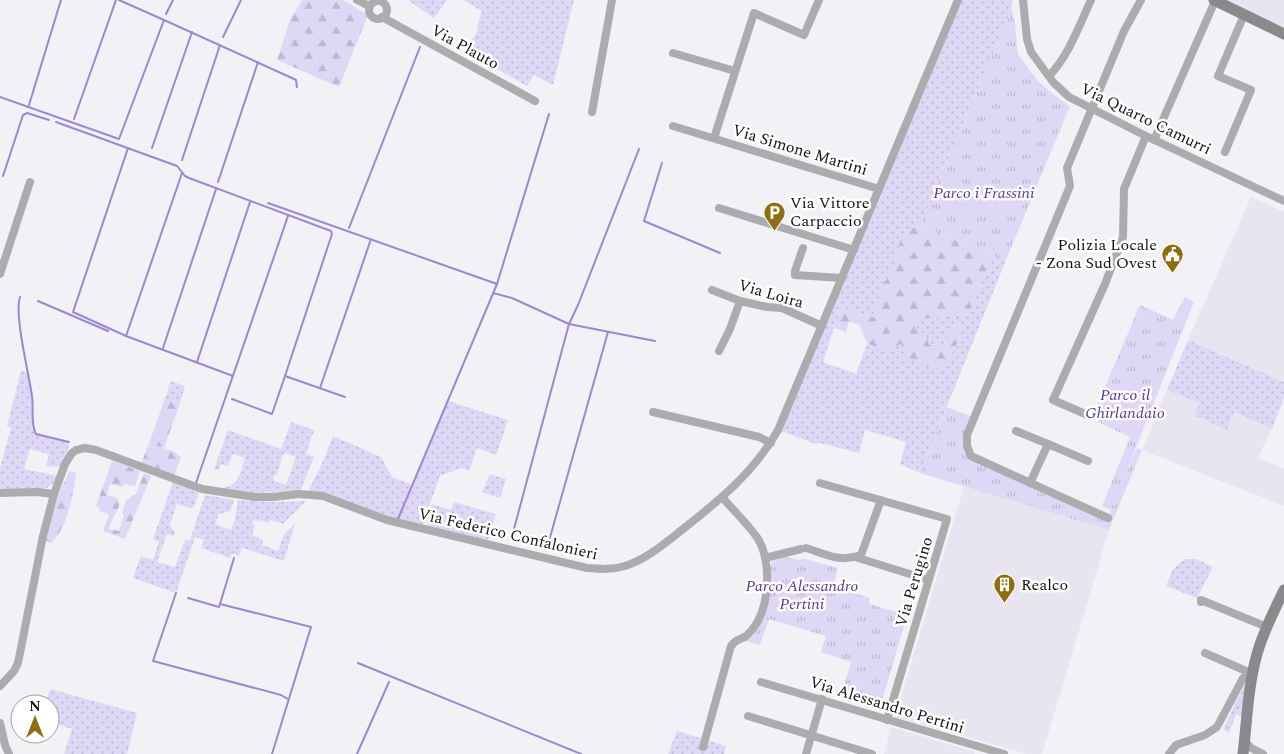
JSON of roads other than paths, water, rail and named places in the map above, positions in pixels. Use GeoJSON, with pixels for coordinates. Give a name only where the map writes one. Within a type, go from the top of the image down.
{"type":"FeatureCollection","features":[{"type":"Feature","properties":{"kind":"street","name":"Via Plauto"},"geometry":{"type":"LineString","coordinates":[[357,0],[369,6],[372,16],[376,18],[382,17],[535,101]]}},
{"type":"Feature","properties":{"kind":"street"},"geometry":{"type":"LineString","coordinates":[[592,112],[612,0]]}},
{"type":"Feature","properties":{"kind":"street","name":"Via Simone Martini"},"geometry":{"type":"LineString","coordinates":[[714,138],[754,13],[804,35],[819,0]]}},
{"type":"Feature","properties":{"kind":"street","name":"Via Federico Confalonieri"},"geometry":{"type":"LineString","coordinates":[[54,494],[65,464],[72,453],[80,448],[90,448],[202,489],[256,497],[299,494],[323,496],[387,520],[444,532],[573,565],[602,570],[625,566],[647,556],[723,498],[749,472],[771,443],[798,385],[958,0]]}},
{"type":"Feature","properties":{"kind":"street","name":"Via Quarto Camurri"},"geometry":{"type":"LineString","coordinates":[[1023,0],[1029,48],[1035,59],[1069,97],[1092,110],[1284,201]]}},
{"type":"Feature","properties":{"kind":"street"},"geometry":{"type":"LineString","coordinates":[[1049,76],[1070,47],[1091,0]]}},
{"type":"Feature","properties":{"kind":"street"},"geometry":{"type":"LineString","coordinates":[[1108,518],[971,456],[966,446],[967,435],[1070,186],[1067,168],[1124,31],[1141,0]]}},
{"type":"Feature","properties":{"kind":"street"},"geometry":{"type":"LineString","coordinates":[[1090,416],[1053,400],[1105,284],[1123,237],[1124,189],[1150,138],[1214,0],[1284,34]]}},
{"type":"Feature","properties":{"kind":"street"},"geometry":{"type":"LineString","coordinates":[[369,6],[376,1],[384,1],[387,11],[382,17]]}},
{"type":"Feature","properties":{"kind":"street"},"geometry":{"type":"LineString","coordinates":[[1225,152],[1251,90],[1218,76],[1244,15]]}},
{"type":"Feature","properties":{"kind":"street"},"geometry":{"type":"LineString","coordinates":[[673,53],[735,71]]}},
{"type":"Feature","properties":{"kind":"street","name":"Via Simone Martini"},"geometry":{"type":"LineString","coordinates":[[673,126],[879,189]]}},
{"type":"Feature","properties":{"kind":"street"},"geometry":{"type":"LineString","coordinates":[[0,274],[30,182]]}},
{"type":"Feature","properties":{"kind":"street"},"geometry":{"type":"LineString","coordinates":[[720,208],[854,250]]}},
{"type":"Feature","properties":{"kind":"street"},"geometry":{"type":"LineString","coordinates":[[803,248],[795,275],[842,278]]}},
{"type":"Feature","properties":{"kind":"street","name":"Via Loira"},"geometry":{"type":"LineString","coordinates":[[712,290],[740,301],[782,308],[822,326]]}},
{"type":"Feature","properties":{"kind":"street"},"geometry":{"type":"LineString","coordinates":[[719,351],[730,329],[740,301]]}},
{"type":"Feature","properties":{"kind":"street"},"geometry":{"type":"LineString","coordinates":[[653,412],[759,437],[771,443]]}},
{"type":"Feature","properties":{"kind":"street"},"geometry":{"type":"LineString","coordinates":[[1016,431],[1088,461]]}},
{"type":"Feature","properties":{"kind":"street"},"geometry":{"type":"LineString","coordinates":[[1030,483],[1048,444]]}},
{"type":"Feature","properties":{"kind":"street","name":"Via Perugino"},"geometry":{"type":"LineString","coordinates":[[820,483],[948,518],[887,720]]}},
{"type":"Feature","properties":{"kind":"street"},"geometry":{"type":"LineString","coordinates":[[0,493],[37,492],[54,494],[40,551],[20,654],[14,671],[1,683]]}},
{"type":"Feature","properties":{"kind":"street"},"geometry":{"type":"LineString","coordinates":[[703,748],[730,646],[736,640],[746,636],[758,621],[767,583],[764,552],[756,536],[723,498]]}},
{"type":"Feature","properties":{"kind":"street"},"geometry":{"type":"LineString","coordinates":[[855,557],[861,555],[880,500]]}},
{"type":"Feature","properties":{"kind":"street","name":"Via Perugino"},"geometry":{"type":"LineString","coordinates":[[764,558],[804,548],[838,559],[855,557],[926,579]]}},
{"type":"Feature","properties":{"kind":"street"},"geometry":{"type":"LineString","coordinates":[[1243,754],[1253,674],[1259,648],[1283,592]]}},
{"type":"Feature","properties":{"kind":"street"},"geometry":{"type":"LineString","coordinates":[[1201,602],[1201,600],[1267,627]]}},
{"type":"Feature","properties":{"kind":"street"},"geometry":{"type":"LineString","coordinates":[[1205,653],[1253,674]]}},
{"type":"Feature","properties":{"kind":"street"},"geometry":{"type":"LineString","coordinates":[[1169,754],[1176,745],[1209,733],[1217,727],[1243,678],[1246,675],[1253,674]]}},
{"type":"Feature","properties":{"kind":"street","name":"Via Alessandro Pertini"},"geometry":{"type":"LineString","coordinates":[[761,682],[1004,754]]}},
{"type":"Feature","properties":{"kind":"street"},"geometry":{"type":"LineString","coordinates":[[806,754],[822,700]]}},
{"type":"Feature","properties":{"kind":"street"},"geometry":{"type":"LineString","coordinates":[[748,716],[872,754]]}},
{"type":"Feature","properties":{"kind":"street"},"geometry":{"type":"LineString","coordinates":[[0,723],[5,746],[9,754]]}},
{"type":"Feature","properties":{"kind":"street"},"geometry":{"type":"LineString","coordinates":[[1244,740],[1247,745],[1260,753]]}},
{"type":"Feature","properties":{"kind":"street"},"geometry":{"type":"LineString","coordinates":[[1248,754],[1260,753]]}},
{"type":"Feature","properties":{"kind":"waterway"},"geometry":{"type":"LineString","coordinates":[[29,105],[61,0]]}},
{"type":"Feature","properties":{"kind":"waterway"},"geometry":{"type":"LineString","coordinates":[[74,119],[116,0]]}},
{"type":"Feature","properties":{"kind":"waterway"},"geometry":{"type":"LineString","coordinates":[[119,0],[164,20]]}},
{"type":"Feature","properties":{"kind":"waterway"},"geometry":{"type":"LineString","coordinates":[[166,14],[173,0]]}},
{"type":"Feature","properties":{"kind":"waterway"},"geometry":{"type":"LineString","coordinates":[[223,37],[241,0]]}},
{"type":"Feature","properties":{"kind":"waterway"},"geometry":{"type":"LineString","coordinates":[[0,97],[119,139],[164,20],[296,80],[297,87]]}},
{"type":"Feature","properties":{"kind":"waterway"},"geometry":{"type":"LineString","coordinates":[[152,148],[192,32]]}},
{"type":"Feature","properties":{"kind":"waterway"},"geometry":{"type":"LineString","coordinates":[[182,160],[220,45]]}},
{"type":"Feature","properties":{"kind":"waterway"},"geometry":{"type":"LineString","coordinates":[[349,228],[420,47]]}},
{"type":"Feature","properties":{"kind":"waterway"},"geometry":{"type":"LineString","coordinates":[[218,182],[258,62]]}},
{"type":"Feature","properties":{"kind":"waterway"},"geometry":{"type":"LineString","coordinates":[[3,176],[23,115],[27,113],[49,120]]}},
{"type":"Feature","properties":{"kind":"waterway"},"geometry":{"type":"LineString","coordinates":[[398,519],[497,284],[549,114]]}},
{"type":"Feature","properties":{"kind":"waterway"},"geometry":{"type":"LineString","coordinates":[[56,122],[177,166],[189,178],[331,231],[332,234],[285,376],[345,397]]}},
{"type":"Feature","properties":{"kind":"waterway"},"geometry":{"type":"LineString","coordinates":[[128,148],[73,312],[126,336],[233,376]]}},
{"type":"Feature","properties":{"kind":"waterway"},"geometry":{"type":"LineString","coordinates":[[493,293],[512,298],[569,324],[639,149]]}},
{"type":"Feature","properties":{"kind":"waterway"},"geometry":{"type":"LineString","coordinates":[[662,163],[644,221],[720,253]]}},
{"type":"Feature","properties":{"kind":"waterway"},"geometry":{"type":"LineString","coordinates":[[126,336],[182,173]]}},
{"type":"Feature","properties":{"kind":"waterway"},"geometry":{"type":"LineString","coordinates":[[163,348],[216,189]]}},
{"type":"Feature","properties":{"kind":"waterway"},"geometry":{"type":"LineString","coordinates":[[197,362],[250,202]]}},
{"type":"Feature","properties":{"kind":"waterway"},"geometry":{"type":"LineString","coordinates":[[268,203],[497,284]]}},
{"type":"Feature","properties":{"kind":"waterway"},"geometry":{"type":"LineString","coordinates":[[196,483],[288,216]]}},
{"type":"Feature","properties":{"kind":"waterway"},"geometry":{"type":"LineString","coordinates":[[320,388],[371,239]]}},
{"type":"Feature","properties":{"kind":"waterway"},"geometry":{"type":"LineString","coordinates":[[20,297],[19,317],[32,396],[34,430],[36,434],[69,442]]}},
{"type":"Feature","properties":{"kind":"waterway"},"geometry":{"type":"LineString","coordinates":[[38,301],[108,331]]}},
{"type":"Feature","properties":{"kind":"waterway"},"geometry":{"type":"LineString","coordinates":[[511,540],[569,324],[655,341]]}},
{"type":"Feature","properties":{"kind":"waterway"},"geometry":{"type":"LineString","coordinates":[[547,548],[608,332]]}},
{"type":"Feature","properties":{"kind":"waterway"},"geometry":{"type":"LineString","coordinates":[[232,399],[272,414],[285,376]]}},
{"type":"Feature","properties":{"kind":"waterway"},"geometry":{"type":"LineString","coordinates":[[234,558],[220,604],[311,627],[272,754]]}},
{"type":"Feature","properties":{"kind":"waterway"},"geometry":{"type":"LineString","coordinates":[[176,593],[153,661],[281,695],[288,699]]}},
{"type":"Feature","properties":{"kind":"waterway"},"geometry":{"type":"LineString","coordinates":[[188,598],[219,607],[220,604]]}},
{"type":"Feature","properties":{"kind":"waterway"},"geometry":{"type":"LineString","coordinates":[[358,663],[581,754]]}},
{"type":"Feature","properties":{"kind":"waterway"},"geometry":{"type":"LineString","coordinates":[[357,754],[389,682]]}},
{"type":"Feature","properties":{"kind":"place","name":"Via Vittore Carpaccio"},"geometry":{"type":"Point","coordinates":[774,231]}},
{"type":"Feature","properties":{"kind":"place","name":"Polizia Locale - Zona Sud Ovest"},"geometry":{"type":"Point","coordinates":[1173,273]}},
{"type":"Feature","properties":{"kind":"place","name":"Realco"},"geometry":{"type":"Point","coordinates":[1005,604]}},
{"type":"Feature","properties":{"kind":"park label","name":"Parco i Frassini"},"geometry":{"type":"Point","coordinates":[984,193]}},
{"type":"Feature","properties":{"kind":"park label","name":"Parco il Ghirlandaio"},"geometry":{"type":"Point","coordinates":[1125,404]}},
{"type":"Feature","properties":{"kind":"park label","name":"Parco Alessandro Pertini"},"geometry":{"type":"Point","coordinates":[802,595]}}]}
